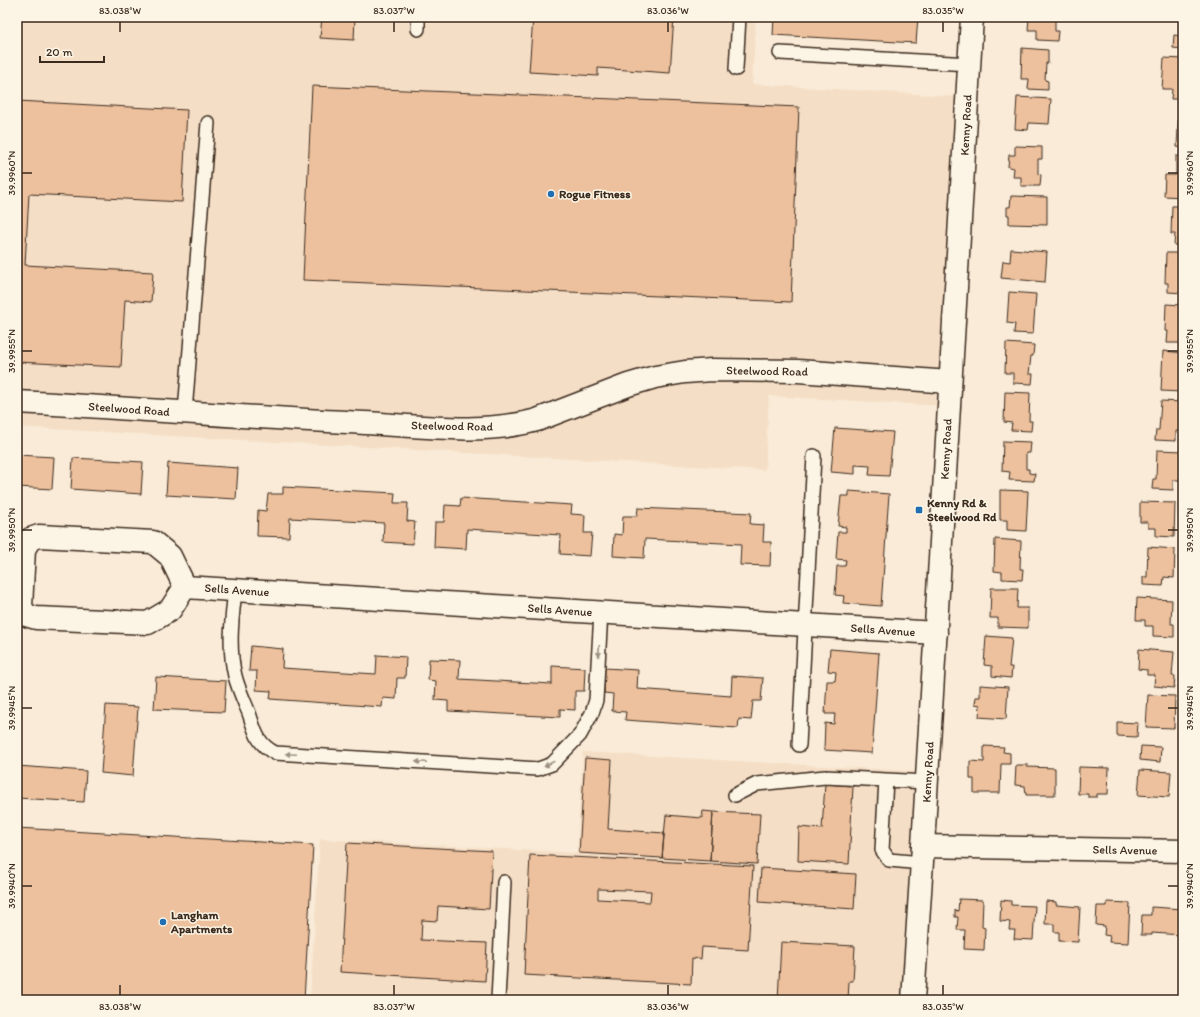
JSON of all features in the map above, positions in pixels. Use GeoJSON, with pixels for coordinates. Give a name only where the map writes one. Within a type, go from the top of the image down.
{"type":"FeatureCollection","features":[{"type":"Feature","properties":{"kind":"street","name":"Kenny Road"},"geometry":{"type":"LineString","coordinates":[[913,1000],[923,855],[972,17]]}},
{"type":"Feature","properties":{"kind":"street","name":"Steelwood Road"},"geometry":{"type":"LineString","coordinates":[[17,402],[302,420],[476,428],[524,423],[544,417],[628,385],[655,377],[685,372],[712,370],[798,371],[950,382]]}},
{"type":"Feature","properties":{"kind":"street"},"geometry":{"type":"LineString","coordinates":[[39,536],[153,542],[170,556],[184,587],[170,610],[148,623],[36,618],[26,615],[21,607],[24,548],[30,539],[39,536]]}},
{"type":"Feature","properties":{"kind":"street","name":"Sells Avenue"},"geometry":{"type":"LineString","coordinates":[[184,587],[936,633]]}},
{"type":"Feature","properties":{"kind":"street","name":"Sells Avenue"},"geometry":{"type":"LineString","coordinates":[[923,855],[1183,851]]}},
{"type":"Feature","properties":{"kind":"lane"},"geometry":{"type":"LineString","coordinates":[[736,70],[739,17]]}},
{"type":"Feature","properties":{"kind":"lane"},"geometry":{"type":"LineString","coordinates":[[780,53],[969,64]]}},
{"type":"Feature","properties":{"kind":"lane"},"geometry":{"type":"LineString","coordinates":[[185,412],[208,123]]}},
{"type":"Feature","properties":{"kind":"lane"},"geometry":{"type":"LineString","coordinates":[[799,745],[814,456]]}},
{"type":"Feature","properties":{"kind":"lane"},"geometry":{"type":"LineString","coordinates":[[235,590],[231,631],[232,663],[235,677],[257,735],[266,748],[275,753],[538,769],[552,764],[580,735],[592,713],[596,700],[601,612]]}},
{"type":"Feature","properties":{"kind":"lane"},"geometry":{"type":"LineString","coordinates":[[735,795],[758,784],[826,777],[927,782]]}},
{"type":"Feature","properties":{"kind":"lane"},"geometry":{"type":"LineString","coordinates":[[886,780],[882,850],[889,860],[923,855]]}},
{"type":"Feature","properties":{"kind":"lane"},"geometry":{"type":"LineString","coordinates":[[498,1000],[504,882]]}},
{"type":"Feature","properties":{"kind":"shaded area"},"geometry":{"type":"Polygon","coordinates":[[[17,17],[756,17],[752,84],[964,97],[946,406],[769,396],[765,470],[17,427],[17,17]]]}},
{"type":"Feature","properties":{"kind":"shaded area"},"geometry":{"type":"Polygon","coordinates":[[[583,752],[925,772],[912,1000],[310,1000],[320,839],[577,853],[583,752]]]}},
{"type":"Feature","properties":{"kind":"building"},"geometry":{"type":"Polygon","coordinates":[[[322,17],[355,17],[354,40],[320,38],[322,17]]]}},
{"type":"Feature","properties":{"kind":"building"},"geometry":{"type":"Polygon","coordinates":[[[533,17],[674,17],[670,73],[598,68],[598,76],[529,72],[533,17]]]}},
{"type":"Feature","properties":{"kind":"building"},"geometry":{"type":"Polygon","coordinates":[[[674,17],[725,17],[725,21],[674,17]]]}},
{"type":"Feature","properties":{"kind":"building"},"geometry":{"type":"Polygon","coordinates":[[[774,17],[918,17],[916,43],[773,35],[774,17]]]}},
{"type":"Feature","properties":{"kind":"building"},"geometry":{"type":"Polygon","coordinates":[[[1029,17],[1055,17],[1055,31],[1058,31],[1057,41],[1037,40],[1037,30],[1028,30],[1029,17]]]}},
{"type":"Feature","properties":{"kind":"building"},"geometry":{"type":"Polygon","coordinates":[[[1183,20],[1183,49],[1173,48],[1174,35],[1182,36],[1183,20]]]}},
{"type":"Feature","properties":{"kind":"building"},"geometry":{"type":"Polygon","coordinates":[[[1022,48],[1048,50],[1048,63],[1046,63],[1045,80],[1048,81],[1048,90],[1028,89],[1029,79],[1021,79],[1022,48]]]}},
{"type":"Feature","properties":{"kind":"building"},"geometry":{"type":"Polygon","coordinates":[[[1164,58],[1183,59],[1183,99],[1171,99],[1172,89],[1162,89],[1164,58]]]}},
{"type":"Feature","properties":{"kind":"building","name":"Rogue Fitness"},"geometry":{"type":"Polygon","coordinates":[[[312,86],[799,107],[791,302],[303,280],[312,86]]]}},
{"type":"Feature","properties":{"kind":"building"},"geometry":{"type":"Polygon","coordinates":[[[1017,97],[1051,99],[1049,124],[1029,123],[1028,130],[1015,129],[1017,97]]]}},
{"type":"Feature","properties":{"kind":"building"},"geometry":{"type":"Polygon","coordinates":[[[17,101],[187,110],[182,202],[29,194],[25,265],[153,272],[151,302],[125,300],[121,367],[17,362],[17,101]]]}},
{"type":"Feature","properties":{"kind":"building"},"geometry":{"type":"Polygon","coordinates":[[[1179,107],[1183,107],[1183,148],[1177,147],[1179,107]]]}},
{"type":"Feature","properties":{"kind":"building"},"geometry":{"type":"Polygon","coordinates":[[[1015,146],[1042,147],[1042,159],[1038,159],[1038,174],[1041,175],[1040,186],[1021,186],[1021,177],[1013,177],[1014,168],[1008,167],[1009,155],[1015,155],[1015,146]]]}},
{"type":"Feature","properties":{"kind":"building"},"geometry":{"type":"Polygon","coordinates":[[[1176,156],[1183,156],[1183,197],[1164,196],[1165,175],[1176,175],[1176,156]]]}},
{"type":"Feature","properties":{"kind":"building"},"geometry":{"type":"Polygon","coordinates":[[[1011,196],[1047,197],[1047,225],[1009,224],[1007,207],[1010,207],[1011,196]]]}},
{"type":"Feature","properties":{"kind":"building"},"geometry":{"type":"Polygon","coordinates":[[[1172,206],[1183,206],[1183,245],[1174,245],[1175,234],[1171,234],[1172,206]]]}},
{"type":"Feature","properties":{"kind":"building"},"geometry":{"type":"Polygon","coordinates":[[[1011,249],[1047,252],[1045,282],[1001,278],[1003,261],[1010,262],[1011,249]]]}},
{"type":"Feature","properties":{"kind":"building"},"geometry":{"type":"Polygon","coordinates":[[[1166,253],[1182,253],[1183,293],[1168,292],[1168,283],[1165,283],[1166,253]]]}},
{"type":"Feature","properties":{"kind":"building"},"geometry":{"type":"Polygon","coordinates":[[[1009,292],[1036,294],[1033,334],[1014,333],[1015,324],[1007,323],[1009,292]]]}},
{"type":"Feature","properties":{"kind":"building"},"geometry":{"type":"Polygon","coordinates":[[[1166,304],[1182,305],[1183,343],[1167,343],[1168,331],[1165,331],[1166,304]]]}},
{"type":"Feature","properties":{"kind":"building"},"geometry":{"type":"Polygon","coordinates":[[[1006,343],[1034,345],[1029,374],[1033,374],[1032,384],[1013,383],[1013,373],[1005,373],[1006,343]]]}},
{"type":"Feature","properties":{"kind":"building"},"geometry":{"type":"Polygon","coordinates":[[[1163,351],[1183,353],[1182,392],[1161,391],[1163,351]]]}},
{"type":"Feature","properties":{"kind":"building"},"geometry":{"type":"Polygon","coordinates":[[[1005,392],[1030,393],[1029,421],[1032,421],[1031,431],[1011,430],[1012,423],[1004,422],[1005,392]]]}},
{"type":"Feature","properties":{"kind":"building"},"geometry":{"type":"Polygon","coordinates":[[[1161,401],[1183,402],[1183,431],[1176,431],[1176,441],[1155,440],[1156,430],[1159,430],[1161,401]]]}},
{"type":"Feature","properties":{"kind":"building"},"geometry":{"type":"Polygon","coordinates":[[[835,428],[893,432],[889,476],[869,475],[870,466],[855,465],[855,474],[831,472],[835,428]]]}},
{"type":"Feature","properties":{"kind":"building"},"geometry":{"type":"Polygon","coordinates":[[[1003,441],[1031,442],[1030,453],[1026,453],[1026,469],[1029,469],[1029,473],[1035,474],[1034,481],[1009,480],[1010,472],[1002,471],[1003,441]]]}},
{"type":"Feature","properties":{"kind":"building"},"geometry":{"type":"Polygon","coordinates":[[[1157,450],[1183,451],[1183,480],[1173,480],[1173,490],[1152,489],[1153,479],[1156,479],[1157,450]]]}},
{"type":"Feature","properties":{"kind":"building"},"geometry":{"type":"Polygon","coordinates":[[[17,455],[54,457],[52,489],[17,487],[17,455]]]}},
{"type":"Feature","properties":{"kind":"building"},"geometry":{"type":"Polygon","coordinates":[[[73,458],[143,462],[141,494],[71,489],[73,458]]]}},
{"type":"Feature","properties":{"kind":"building"},"geometry":{"type":"Polygon","coordinates":[[[168,463],[238,468],[236,499],[166,495],[168,463]]]}},
{"type":"Feature","properties":{"kind":"building"},"geometry":{"type":"Polygon","coordinates":[[[283,487],[395,493],[394,503],[408,503],[407,521],[415,522],[413,544],[383,542],[384,523],[290,518],[289,537],[257,536],[258,510],[266,511],[268,494],[283,494],[283,487]]]}},
{"type":"Feature","properties":{"kind":"building"},"geometry":{"type":"Polygon","coordinates":[[[1000,490],[1028,491],[1026,531],[1007,530],[1007,520],[1000,520],[1000,490]]]}},
{"type":"Feature","properties":{"kind":"building"},"geometry":{"type":"Polygon","coordinates":[[[849,491],[889,494],[881,606],[843,603],[844,596],[835,595],[837,566],[845,566],[846,560],[836,559],[838,532],[846,532],[846,527],[838,526],[841,496],[849,496],[849,491]]]}},
{"type":"Feature","properties":{"kind":"building"},"geometry":{"type":"Polygon","coordinates":[[[461,498],[572,505],[571,514],[585,515],[584,533],[592,533],[590,556],[560,554],[561,535],[467,529],[466,549],[434,547],[435,522],[444,522],[445,505],[460,506],[461,498]]]}},
{"type":"Feature","properties":{"kind":"building"},"geometry":{"type":"Polygon","coordinates":[[[1140,502],[1175,503],[1174,537],[1156,536],[1156,528],[1148,528],[1148,522],[1140,522],[1140,502]]]}},
{"type":"Feature","properties":{"kind":"building"},"geometry":{"type":"Polygon","coordinates":[[[638,508],[751,513],[750,524],[764,525],[763,542],[771,542],[770,566],[740,565],[741,544],[645,539],[644,558],[613,556],[614,534],[622,535],[623,516],[637,516],[638,508]]]}},
{"type":"Feature","properties":{"kind":"building"},"geometry":{"type":"Polygon","coordinates":[[[995,539],[1021,541],[1020,569],[1023,569],[1022,580],[1002,579],[1002,572],[994,571],[995,539]]]}},
{"type":"Feature","properties":{"kind":"building"},"geometry":{"type":"Polygon","coordinates":[[[1148,547],[1175,549],[1174,578],[1164,577],[1163,586],[1143,585],[1143,577],[1147,577],[1148,547]]]}},
{"type":"Feature","properties":{"kind":"building"},"geometry":{"type":"Polygon","coordinates":[[[991,588],[1018,588],[1017,608],[1028,608],[1028,628],[998,627],[998,618],[990,618],[991,588]]]}},
{"type":"Feature","properties":{"kind":"building"},"geometry":{"type":"Polygon","coordinates":[[[1137,598],[1172,600],[1171,624],[1174,624],[1174,637],[1153,636],[1153,626],[1145,626],[1145,620],[1136,620],[1137,598]]]}},
{"type":"Feature","properties":{"kind":"building"},"geometry":{"type":"Polygon","coordinates":[[[986,636],[1012,638],[1009,667],[1012,667],[1011,678],[992,676],[992,666],[984,665],[986,636]]]}},
{"type":"Feature","properties":{"kind":"building"},"geometry":{"type":"Polygon","coordinates":[[[251,646],[283,649],[282,668],[376,674],[377,655],[406,657],[405,678],[397,678],[396,699],[383,698],[382,707],[270,699],[271,691],[256,690],[257,671],[249,671],[251,646]]]}},
{"type":"Feature","properties":{"kind":"building"},"geometry":{"type":"Polygon","coordinates":[[[830,649],[879,653],[872,753],[824,750],[825,723],[834,724],[835,714],[825,714],[827,681],[835,681],[836,672],[828,671],[830,649]]]}},
{"type":"Feature","properties":{"kind":"building"},"geometry":{"type":"Polygon","coordinates":[[[1139,649],[1174,652],[1172,676],[1175,676],[1174,688],[1154,686],[1155,675],[1147,675],[1147,670],[1138,669],[1139,649]]]}},
{"type":"Feature","properties":{"kind":"building"},"geometry":{"type":"Polygon","coordinates":[[[429,659],[460,660],[459,679],[552,684],[552,666],[585,668],[584,691],[575,691],[575,710],[560,709],[560,717],[448,711],[448,701],[435,700],[436,681],[428,680],[429,659]]]}},
{"type":"Feature","properties":{"kind":"building"},"geometry":{"type":"Polygon","coordinates":[[[605,668],[638,670],[637,689],[731,696],[732,676],[763,678],[761,701],[753,701],[751,720],[739,719],[738,728],[625,720],[626,712],[612,711],[613,694],[604,693],[605,668]]]}},
{"type":"Feature","properties":{"kind":"building"},"geometry":{"type":"Polygon","coordinates":[[[156,677],[226,681],[224,712],[154,709],[156,677]]]}},
{"type":"Feature","properties":{"kind":"building"},"geometry":{"type":"Polygon","coordinates":[[[980,685],[1008,687],[1006,719],[979,717],[980,705],[975,704],[976,697],[980,697],[980,685]]]}},
{"type":"Feature","properties":{"kind":"building"},"geometry":{"type":"Polygon","coordinates":[[[1148,695],[1175,696],[1174,728],[1146,727],[1148,695]]]}},
{"type":"Feature","properties":{"kind":"building"},"geometry":{"type":"Polygon","coordinates":[[[106,705],[138,707],[133,776],[101,773],[106,705]]]}},
{"type":"Feature","properties":{"kind":"building"},"geometry":{"type":"Polygon","coordinates":[[[1117,722],[1138,723],[1137,737],[1117,736],[1117,722]]]}},
{"type":"Feature","properties":{"kind":"building"},"geometry":{"type":"Polygon","coordinates":[[[984,746],[1004,747],[1003,752],[1010,753],[1010,764],[1001,764],[1000,793],[974,793],[974,779],[970,779],[970,761],[984,762],[984,746]]]}},
{"type":"Feature","properties":{"kind":"building"},"geometry":{"type":"Polygon","coordinates":[[[1141,746],[1161,747],[1160,762],[1140,760],[1141,746]]]}},
{"type":"Feature","properties":{"kind":"building"},"geometry":{"type":"Polygon","coordinates":[[[585,758],[612,760],[608,829],[664,833],[662,858],[579,853],[585,758]]]}},
{"type":"Feature","properties":{"kind":"building"},"geometry":{"type":"Polygon","coordinates":[[[1016,765],[1055,768],[1055,795],[1026,795],[1025,786],[1015,785],[1016,765]]]}},
{"type":"Feature","properties":{"kind":"building"},"geometry":{"type":"Polygon","coordinates":[[[17,766],[86,771],[84,802],[17,798],[17,766]]]}},
{"type":"Feature","properties":{"kind":"building"},"geometry":{"type":"Polygon","coordinates":[[[1079,767],[1109,768],[1108,794],[1097,794],[1097,797],[1088,797],[1088,794],[1078,794],[1079,767]]]}},
{"type":"Feature","properties":{"kind":"building"},"geometry":{"type":"Polygon","coordinates":[[[1140,770],[1171,772],[1169,797],[1138,795],[1140,770]]]}},
{"type":"Feature","properties":{"kind":"building"},"geometry":{"type":"Polygon","coordinates":[[[825,784],[853,786],[849,864],[798,861],[799,827],[822,829],[825,784]]]}},
{"type":"Feature","properties":{"kind":"building"},"geometry":{"type":"Polygon","coordinates":[[[703,811],[713,812],[710,861],[662,858],[666,815],[702,818],[703,811]]]}},
{"type":"Feature","properties":{"kind":"building"},"geometry":{"type":"Polygon","coordinates":[[[713,812],[760,814],[757,864],[710,861],[713,812]]]}},
{"type":"Feature","properties":{"kind":"building","name":"Langham Apartments"},"geometry":{"type":"Polygon","coordinates":[[[17,828],[313,845],[304,1000],[17,999],[17,828]]]}},
{"type":"Feature","properties":{"kind":"building"},"geometry":{"type":"Polygon","coordinates":[[[347,843],[492,851],[489,909],[438,906],[437,921],[422,920],[421,940],[487,943],[485,981],[340,972],[347,843]]]}},
{"type":"Feature","properties":{"kind":"building"},"geometry":{"type":"Polygon","coordinates":[[[530,855],[753,866],[748,950],[702,947],[701,959],[692,958],[691,984],[524,975],[530,855]],[[598,889],[598,899],[650,902],[651,891],[598,889]]]}},
{"type":"Feature","properties":{"kind":"building"},"geometry":{"type":"Polygon","coordinates":[[[761,868],[856,874],[854,909],[759,902],[761,868]]]}},
{"type":"Feature","properties":{"kind":"building"},"geometry":{"type":"Polygon","coordinates":[[[959,899],[983,900],[982,927],[985,928],[984,950],[964,949],[965,930],[957,930],[958,917],[955,917],[955,910],[958,911],[959,899]]]}},
{"type":"Feature","properties":{"kind":"building"},"geometry":{"type":"Polygon","coordinates":[[[1001,900],[1011,901],[1011,905],[1035,906],[1033,940],[1014,939],[1015,930],[1009,930],[1010,922],[1000,921],[1001,900]]]}},
{"type":"Feature","properties":{"kind":"building"},"geometry":{"type":"Polygon","coordinates":[[[1046,901],[1056,902],[1056,905],[1080,907],[1078,942],[1059,941],[1059,932],[1054,932],[1054,924],[1045,924],[1046,901]]]}},
{"type":"Feature","properties":{"kind":"building"},"geometry":{"type":"Polygon","coordinates":[[[1107,902],[1130,903],[1128,943],[1109,942],[1110,936],[1104,935],[1105,926],[1096,925],[1097,906],[1107,906],[1107,902]]]}},
{"type":"Feature","properties":{"kind":"building"},"geometry":{"type":"Polygon","coordinates":[[[1151,907],[1183,909],[1182,935],[1152,933],[1152,935],[1141,935],[1142,915],[1151,915],[1151,907]]]}},
{"type":"Feature","properties":{"kind":"building"},"geometry":{"type":"Polygon","coordinates":[[[781,942],[855,946],[853,981],[849,981],[848,1000],[778,1000],[781,942]]]}},
{"type":"Feature","properties":{"kind":"place","name":"Rogue Fitness"},"geometry":{"type":"Point","coordinates":[551,194]}},
{"type":"Feature","properties":{"kind":"place","name":"Kenny Rd & Steelwood Rd"},"geometry":{"type":"Point","coordinates":[919,510]}},
{"type":"Feature","properties":{"kind":"place","name":"Langham Apartments"},"geometry":{"type":"Point","coordinates":[163,922]}}]}
